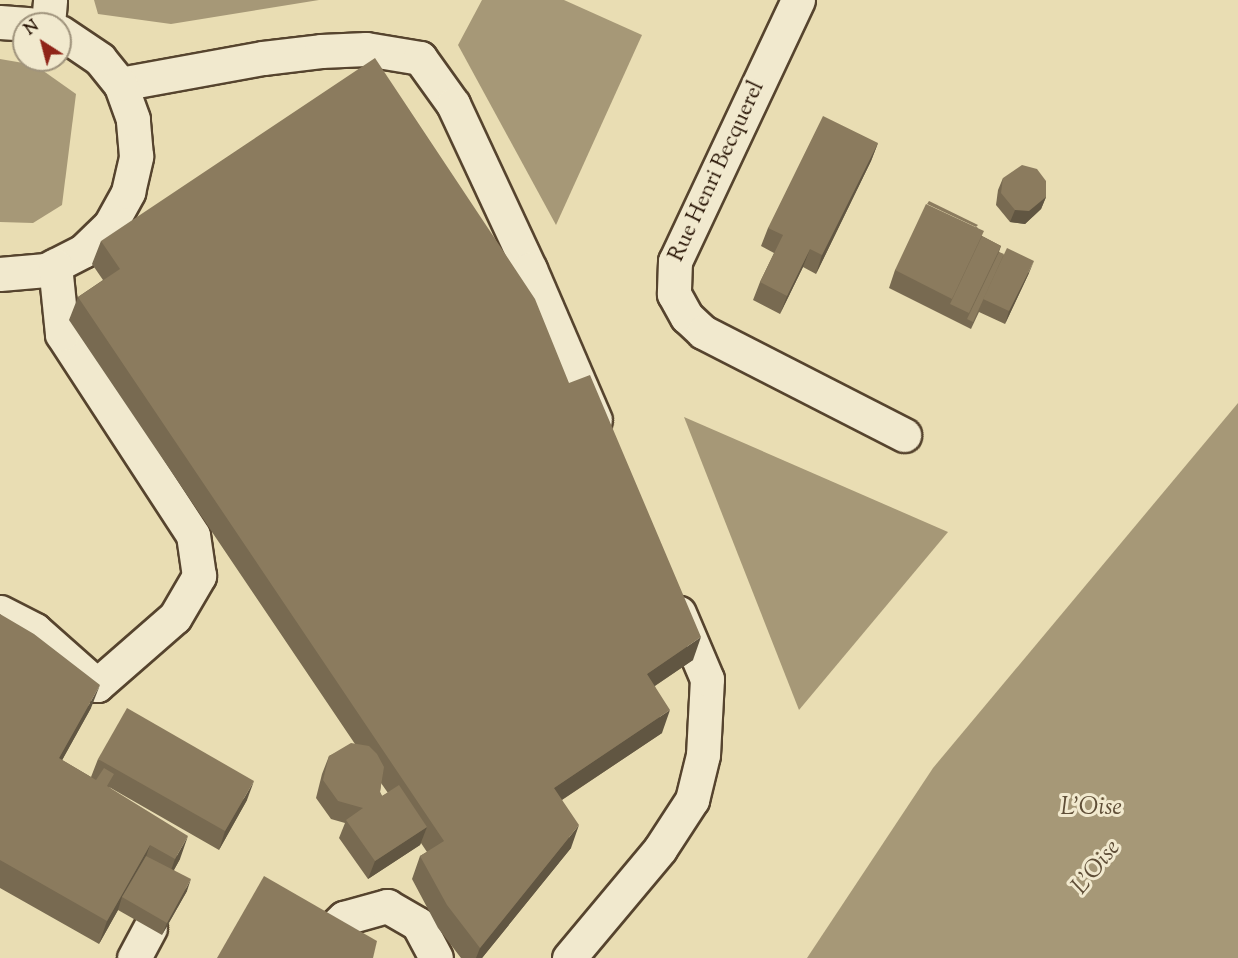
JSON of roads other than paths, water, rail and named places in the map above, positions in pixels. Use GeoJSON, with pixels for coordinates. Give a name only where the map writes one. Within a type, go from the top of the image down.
{"type":"FeatureCollection","features":[{"type":"Feature","properties":{"kind":"street","name":"Rue Henri Becquerel"},"geometry":{"type":"LineString","coordinates":[[798,0],[675,261],[674,294],[687,317],[703,332],[904,435]]}},
{"type":"Feature","properties":{"kind":"street"},"geometry":{"type":"LineString","coordinates":[[0,274],[46,270],[83,251],[110,225],[128,192],[136,156],[134,119],[120,84],[100,59],[72,40]]}},
{"type":"Feature","properties":{"kind":"street"},"geometry":{"type":"LineString","coordinates":[[120,84],[263,58],[321,51],[366,49],[420,58],[453,104],[530,269],[609,452]]}},
{"type":"Feature","properties":{"kind":"street"},"geometry":{"type":"LineString","coordinates":[[0,612],[35,630],[97,685],[175,617],[199,576],[193,535],[62,334],[55,265]]}},
{"type":"Feature","properties":{"kind":"street"},"geometry":{"type":"LineString","coordinates":[[569,958],[660,849],[692,800],[703,755],[707,680],[665,582]]}},
{"type":"Feature","properties":{"kind":"street"},"geometry":{"type":"LineString","coordinates":[[323,938],[344,918],[387,906],[418,924],[436,958]]}},
{"type":"Feature","properties":{"kind":"street"},"geometry":{"type":"LineString","coordinates":[[134,958],[150,928]]}},
{"type":"Feature","properties":{"kind":"water"},"geometry":{"type":"Polygon","coordinates":[[[94,0],[319,0],[171,24],[98,14],[94,0]]]}},
{"type":"Feature","properties":{"kind":"water"},"geometry":{"type":"Polygon","coordinates":[[[482,0],[564,0],[642,35],[556,225],[458,45],[482,0]]]}},
{"type":"Feature","properties":{"kind":"water"},"geometry":{"type":"Polygon","coordinates":[[[0,59],[12,61],[12,72],[45,72],[76,94],[62,205],[33,223],[0,222],[0,59]]]}},
{"type":"Feature","properties":{"kind":"water","name":"L’Oise"},"geometry":{"type":"Polygon","coordinates":[[[1238,403],[1238,958],[807,958],[933,768],[1238,403]]]}},
{"type":"Feature","properties":{"kind":"water"},"geometry":{"type":"Polygon","coordinates":[[[684,417],[948,532],[799,710],[684,417]]]}},
{"type":"Feature","properties":{"kind":"water label","name":"L'Oise"},"geometry":{"type":"Point","coordinates":[1097,868]}}]}
